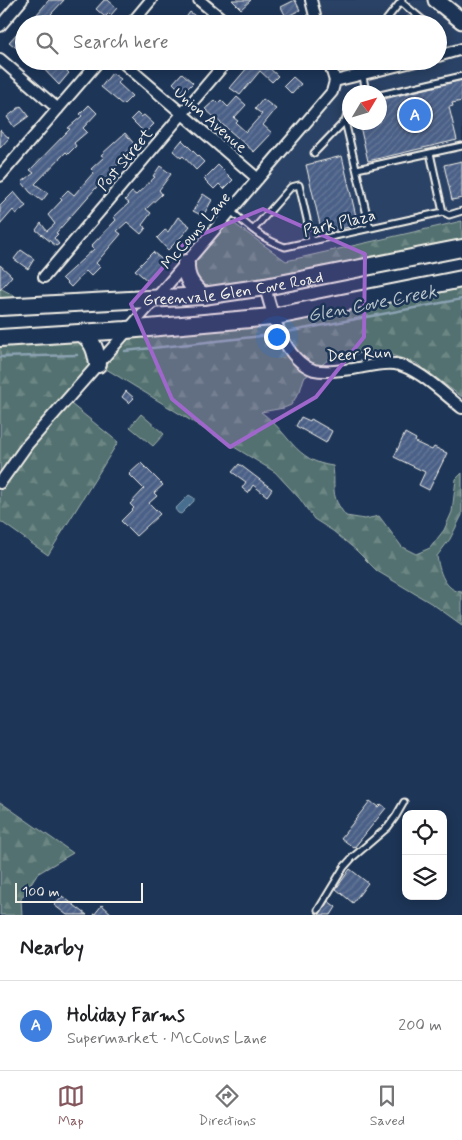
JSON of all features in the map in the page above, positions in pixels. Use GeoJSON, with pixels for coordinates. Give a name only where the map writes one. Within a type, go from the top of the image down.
{"type":"FeatureCollection","features":[{"type":"Feature","properties":{"kind":"main road"},"geometry":{"type":"LineString","coordinates":[[436,0],[462,21]]}},
{"type":"Feature","properties":{"kind":"main road","name":"Greenvale Glen Cove Road"},"geometry":{"type":"LineString","coordinates":[[0,308],[156,297],[203,296],[265,287],[462,248]]}},
{"type":"Feature","properties":{"kind":"main road"},"geometry":{"type":"LineString","coordinates":[[186,263],[188,280],[203,296]]}},
{"type":"Feature","properties":{"kind":"main road","name":"Greenvale Glen Cove Road"},"geometry":{"type":"LineString","coordinates":[[0,338],[126,330],[272,317],[462,278]]}},
{"type":"Feature","properties":{"kind":"main road"},"geometry":{"type":"LineString","coordinates":[[81,333],[93,345],[98,364]]}},
{"type":"Feature","properties":{"kind":"street"},"geometry":{"type":"LineString","coordinates":[[0,26],[22,0]]}},
{"type":"Feature","properties":{"kind":"street"},"geometry":{"type":"LineString","coordinates":[[138,15],[151,0]]}},
{"type":"Feature","properties":{"kind":"street"},"geometry":{"type":"LineString","coordinates":[[199,0],[217,15]]}},
{"type":"Feature","properties":{"kind":"street"},"geometry":{"type":"LineString","coordinates":[[311,0],[315,15]]}},
{"type":"Feature","properties":{"kind":"street"},"geometry":{"type":"LineString","coordinates":[[447,53],[462,49]]}},
{"type":"Feature","properties":{"kind":"street"},"geometry":{"type":"LineString","coordinates":[[0,59],[58,109]]}},
{"type":"Feature","properties":{"kind":"street"},"geometry":{"type":"LineString","coordinates":[[0,176],[91,70]]}},
{"type":"Feature","properties":{"kind":"street","name":"Union Avenue"},"geometry":{"type":"LineString","coordinates":[[131,70],[258,179]]}},
{"type":"Feature","properties":{"kind":"street","name":"Post Street"},"geometry":{"type":"LineString","coordinates":[[44,277],[219,70]]}},
{"type":"Feature","properties":{"kind":"street"},"geometry":{"type":"LineString","coordinates":[[332,70],[335,80],[381,70]]}},
{"type":"Feature","properties":{"kind":"street","name":"McCouns Lane"},"geometry":{"type":"LineString","coordinates":[[0,483],[27,445],[332,92],[335,80]]}},
{"type":"Feature","properties":{"kind":"street","name":"Deer Run"},"geometry":{"type":"LineString","coordinates":[[265,287],[272,317],[283,340],[306,366],[322,371],[395,364],[408,368],[462,408]]}},
{"type":"Feature","properties":{"kind":"lane"},"geometry":{"type":"LineString","coordinates":[[390,15],[402,1],[417,15]]}},
{"type":"Feature","properties":{"kind":"lane"},"geometry":{"type":"LineString","coordinates":[[361,70],[364,85]]}},
{"type":"Feature","properties":{"kind":"lane"},"geometry":{"type":"LineString","coordinates":[[387,93],[462,76]]}},
{"type":"Feature","properties":{"kind":"lane"},"geometry":{"type":"LineString","coordinates":[[314,153],[342,124]]}},
{"type":"Feature","properties":{"kind":"lane"},"geometry":{"type":"LineString","coordinates":[[347,130],[370,228]]}},
{"type":"Feature","properties":{"kind":"lane"},"geometry":{"type":"LineString","coordinates":[[357,169],[462,146]]}},
{"type":"Feature","properties":{"kind":"lane"},"geometry":{"type":"LineString","coordinates":[[430,153],[443,212]]}},
{"type":"Feature","properties":{"kind":"lane"},"geometry":{"type":"LineString","coordinates":[[253,230],[291,187],[299,185],[312,241]]}},
{"type":"Feature","properties":{"kind":"lane","name":"Park Plaza"},"geometry":{"type":"LineString","coordinates":[[231,210],[268,241],[285,247],[443,212],[449,215],[462,211]]}},
{"type":"Feature","properties":{"kind":"lane"},"geometry":{"type":"LineString","coordinates":[[318,910],[344,867],[388,827],[404,802]]}},
{"type":"Feature","properties":{"kind":"highlighted area"},"geometry":{"type":"Polygon","coordinates":[[[263,209],[365,254],[364,337],[316,397],[230,447],[172,399],[131,304],[186,241],[263,209]]]}},
{"type":"Feature","properties":{"kind":"shaded area"},"geometry":{"type":"Polygon","coordinates":[[[311,0],[462,0],[462,221],[286,261],[225,217],[332,92],[330,70],[447,70],[447,15],[315,15],[311,0]]]}},
{"type":"Feature","properties":{"kind":"shaded area"},"geometry":{"type":"Polygon","coordinates":[[[189,495],[194,498],[194,501],[181,514],[178,513],[175,509],[189,495]]]}},
{"type":"Feature","properties":{"kind":"green space"},"geometry":{"type":"Polygon","coordinates":[[[225,217],[286,261],[462,221],[462,248],[203,296],[184,265],[225,217]]]}},
{"type":"Feature","properties":{"kind":"green space"},"geometry":{"type":"Polygon","coordinates":[[[462,281],[462,397],[416,363],[382,352],[355,354],[328,360],[304,378],[300,391],[291,405],[261,412],[271,420],[293,445],[309,458],[333,466],[335,497],[346,516],[365,519],[379,516],[402,547],[416,554],[430,548],[444,530],[452,512],[456,479],[462,473],[462,515],[450,539],[437,556],[441,574],[447,584],[456,591],[462,592],[462,625],[434,605],[377,571],[333,531],[314,519],[300,499],[275,472],[98,364],[66,400],[118,442],[48,555],[0,521],[0,338],[81,333],[97,357],[126,330],[462,281]]]}},
{"type":"Feature","properties":{"kind":"green space"},"geometry":{"type":"Polygon","coordinates":[[[0,288],[32,305],[0,307],[0,288]]]}},
{"type":"Feature","properties":{"kind":"green space"},"geometry":{"type":"Polygon","coordinates":[[[141,414],[164,434],[153,446],[130,427],[141,414]]]}},
{"type":"Feature","properties":{"kind":"green space"},"geometry":{"type":"Polygon","coordinates":[[[0,802],[73,853],[37,874],[21,899],[22,915],[0,915],[0,802]]]}},
{"type":"Feature","properties":{"kind":"building"},"geometry":{"type":"Polygon","coordinates":[[[49,0],[64,0],[52,15],[36,15],[49,0]]]}},
{"type":"Feature","properties":{"kind":"building"},"geometry":{"type":"Polygon","coordinates":[[[104,0],[108,0],[117,8],[111,15],[109,13],[103,15],[96,9],[104,0]]]}},
{"type":"Feature","properties":{"kind":"building"},"geometry":{"type":"Polygon","coordinates":[[[232,0],[251,0],[241,9],[232,0]]]}},
{"type":"Feature","properties":{"kind":"building"},"geometry":{"type":"Polygon","coordinates":[[[295,0],[300,10],[290,15],[285,15],[281,7],[295,0]]]}},
{"type":"Feature","properties":{"kind":"building"},"geometry":{"type":"Polygon","coordinates":[[[15,35],[15,47],[9,42],[15,35]]]}},
{"type":"Feature","properties":{"kind":"building"},"geometry":{"type":"Polygon","coordinates":[[[45,70],[66,70],[69,73],[59,85],[45,70]]]}},
{"type":"Feature","properties":{"kind":"building"},"geometry":{"type":"Polygon","coordinates":[[[245,70],[271,70],[278,76],[272,82],[260,71],[240,95],[230,88],[245,70]]]}},
{"type":"Feature","properties":{"kind":"building"},"geometry":{"type":"Polygon","coordinates":[[[112,73],[121,79],[118,83],[132,96],[123,105],[101,87],[112,73]]]}},
{"type":"Feature","properties":{"kind":"building"},"geometry":{"type":"Polygon","coordinates":[[[182,73],[193,83],[183,93],[173,83],[182,73]]]}},
{"type":"Feature","properties":{"kind":"building"},"geometry":{"type":"Polygon","coordinates":[[[293,77],[301,84],[292,94],[284,86],[293,77]]]}},
{"type":"Feature","properties":{"kind":"building"},"geometry":{"type":"Polygon","coordinates":[[[462,80],[462,101],[452,103],[453,106],[449,107],[457,140],[368,161],[361,130],[387,130],[387,98],[462,80]]]}},
{"type":"Feature","properties":{"kind":"building"},"geometry":{"type":"Polygon","coordinates":[[[237,97],[246,105],[234,118],[238,121],[236,123],[246,132],[262,114],[255,109],[263,99],[276,109],[263,125],[272,133],[254,152],[205,109],[215,100],[218,103],[221,100],[228,107],[237,97]]]}},
{"type":"Feature","properties":{"kind":"building"},"geometry":{"type":"Polygon","coordinates":[[[89,105],[97,113],[83,128],[87,132],[74,143],[76,146],[68,154],[66,152],[35,184],[48,193],[42,201],[30,192],[22,182],[34,173],[30,170],[70,129],[68,128],[82,116],[80,114],[89,105]]]}},
{"type":"Feature","properties":{"kind":"building"},"geometry":{"type":"Polygon","coordinates":[[[21,106],[29,116],[14,127],[7,117],[21,106]]]}},
{"type":"Feature","properties":{"kind":"building"},"geometry":{"type":"Polygon","coordinates":[[[137,113],[141,117],[144,115],[154,124],[145,133],[131,119],[137,113]]]}},
{"type":"Feature","properties":{"kind":"building"},"geometry":{"type":"Polygon","coordinates":[[[0,130],[9,138],[0,148],[0,130]]]}},
{"type":"Feature","properties":{"kind":"building"},"geometry":{"type":"Polygon","coordinates":[[[125,133],[135,145],[120,158],[122,160],[111,174],[102,181],[56,233],[58,234],[54,238],[59,244],[56,246],[36,230],[41,223],[47,231],[55,224],[48,215],[62,200],[60,198],[68,190],[74,195],[94,172],[91,169],[104,157],[101,155],[125,133]]]}},
{"type":"Feature","properties":{"kind":"building"},"geometry":{"type":"Polygon","coordinates":[[[182,140],[204,162],[196,170],[183,156],[181,158],[173,151],[182,140]]]}},
{"type":"Feature","properties":{"kind":"building"},"geometry":{"type":"Polygon","coordinates":[[[342,156],[358,225],[322,233],[306,165],[342,156]]]}},
{"type":"Feature","properties":{"kind":"building"},"geometry":{"type":"Polygon","coordinates":[[[462,161],[462,198],[452,200],[444,165],[462,161]]]}},
{"type":"Feature","properties":{"kind":"building"},"geometry":{"type":"Polygon","coordinates":[[[218,165],[233,180],[224,189],[219,184],[214,189],[204,179],[218,165]]]}},
{"type":"Feature","properties":{"kind":"building"},"geometry":{"type":"Polygon","coordinates":[[[160,166],[171,174],[159,190],[162,194],[146,209],[151,213],[142,225],[146,228],[141,234],[127,222],[117,231],[121,234],[96,263],[100,267],[91,276],[86,271],[71,287],[62,278],[94,249],[91,246],[116,220],[114,217],[129,203],[125,200],[132,192],[136,195],[155,177],[153,176],[160,166]]]}},
{"type":"Feature","properties":{"kind":"building"},"geometry":{"type":"Polygon","coordinates":[[[14,192],[26,206],[16,214],[13,210],[0,225],[0,206],[14,192]]]}},
{"type":"Feature","properties":{"kind":"building"},"geometry":{"type":"Polygon","coordinates":[[[203,194],[212,200],[203,216],[193,211],[203,194]]]}},
{"type":"Feature","properties":{"kind":"building"},"geometry":{"type":"Polygon","coordinates":[[[178,217],[190,226],[168,250],[157,238],[165,230],[168,232],[178,217]]]}},
{"type":"Feature","properties":{"kind":"building"},"geometry":{"type":"Polygon","coordinates":[[[21,250],[34,259],[28,269],[14,259],[21,250]]]}},
{"type":"Feature","properties":{"kind":"building"},"geometry":{"type":"Polygon","coordinates":[[[153,252],[165,262],[148,281],[135,270],[153,252]]]}},
{"type":"Feature","properties":{"kind":"building"},"geometry":{"type":"Polygon","coordinates":[[[0,265],[12,276],[0,290],[0,265]]]}},
{"type":"Feature","properties":{"kind":"building"},"geometry":{"type":"Polygon","coordinates":[[[126,391],[134,398],[129,403],[122,397],[126,391]]]}},
{"type":"Feature","properties":{"kind":"building"},"geometry":{"type":"Polygon","coordinates":[[[301,417],[310,421],[311,419],[332,431],[326,443],[296,426],[301,417]]]}},
{"type":"Feature","properties":{"kind":"building"},"geometry":{"type":"Polygon","coordinates":[[[405,433],[416,439],[415,442],[432,450],[434,447],[447,453],[429,490],[419,485],[425,472],[394,457],[405,433]]]}},
{"type":"Feature","properties":{"kind":"building"},"geometry":{"type":"Polygon","coordinates":[[[141,463],[163,485],[154,493],[157,496],[149,503],[160,514],[136,536],[121,521],[134,508],[130,504],[144,489],[129,474],[141,463]]]}},
{"type":"Feature","properties":{"kind":"building"},"geometry":{"type":"Polygon","coordinates":[[[239,464],[272,489],[267,496],[253,485],[248,493],[242,488],[246,482],[232,472],[239,464]]]}},
{"type":"Feature","properties":{"kind":"building"},"geometry":{"type":"Polygon","coordinates":[[[370,801],[378,807],[381,804],[386,808],[354,848],[341,838],[370,801]]]}},
{"type":"Feature","properties":{"kind":"building"},"geometry":{"type":"Polygon","coordinates":[[[350,869],[368,883],[353,903],[336,889],[350,869]]]}},
{"type":"Feature","properties":{"kind":"building"},"geometry":{"type":"Polygon","coordinates":[[[62,896],[87,915],[67,915],[54,905],[62,896]]]}},
{"type":"Feature","properties":{"kind":"building"},"geometry":{"type":"Polygon","coordinates":[[[328,901],[336,907],[331,915],[319,915],[328,901]]]}},
{"type":"Feature","properties":{"kind":"building"},"geometry":{"type":"Polygon","coordinates":[[[102,905],[113,915],[94,915],[102,905]]]}},
{"type":"Feature","properties":{"kind":"waterway","name":"Glen Cove Creek"},"geometry":{"type":"LineString","coordinates":[[287,332],[462,299]]}},
{"type":"Feature","properties":{"kind":"waterway","name":"Glen Cove Creek"},"geometry":{"type":"LineString","coordinates":[[125,351],[270,335]]}},
{"type":"Feature","properties":{"kind":"waterway","name":"Glen Cove Creek"},"geometry":{"type":"LineString","coordinates":[[0,357],[77,355]]}},
{"type":"Feature","properties":{"kind":"place","name":"Holiday Farms"},"geometry":{"type":"Point","coordinates":[415,115]}}]}
